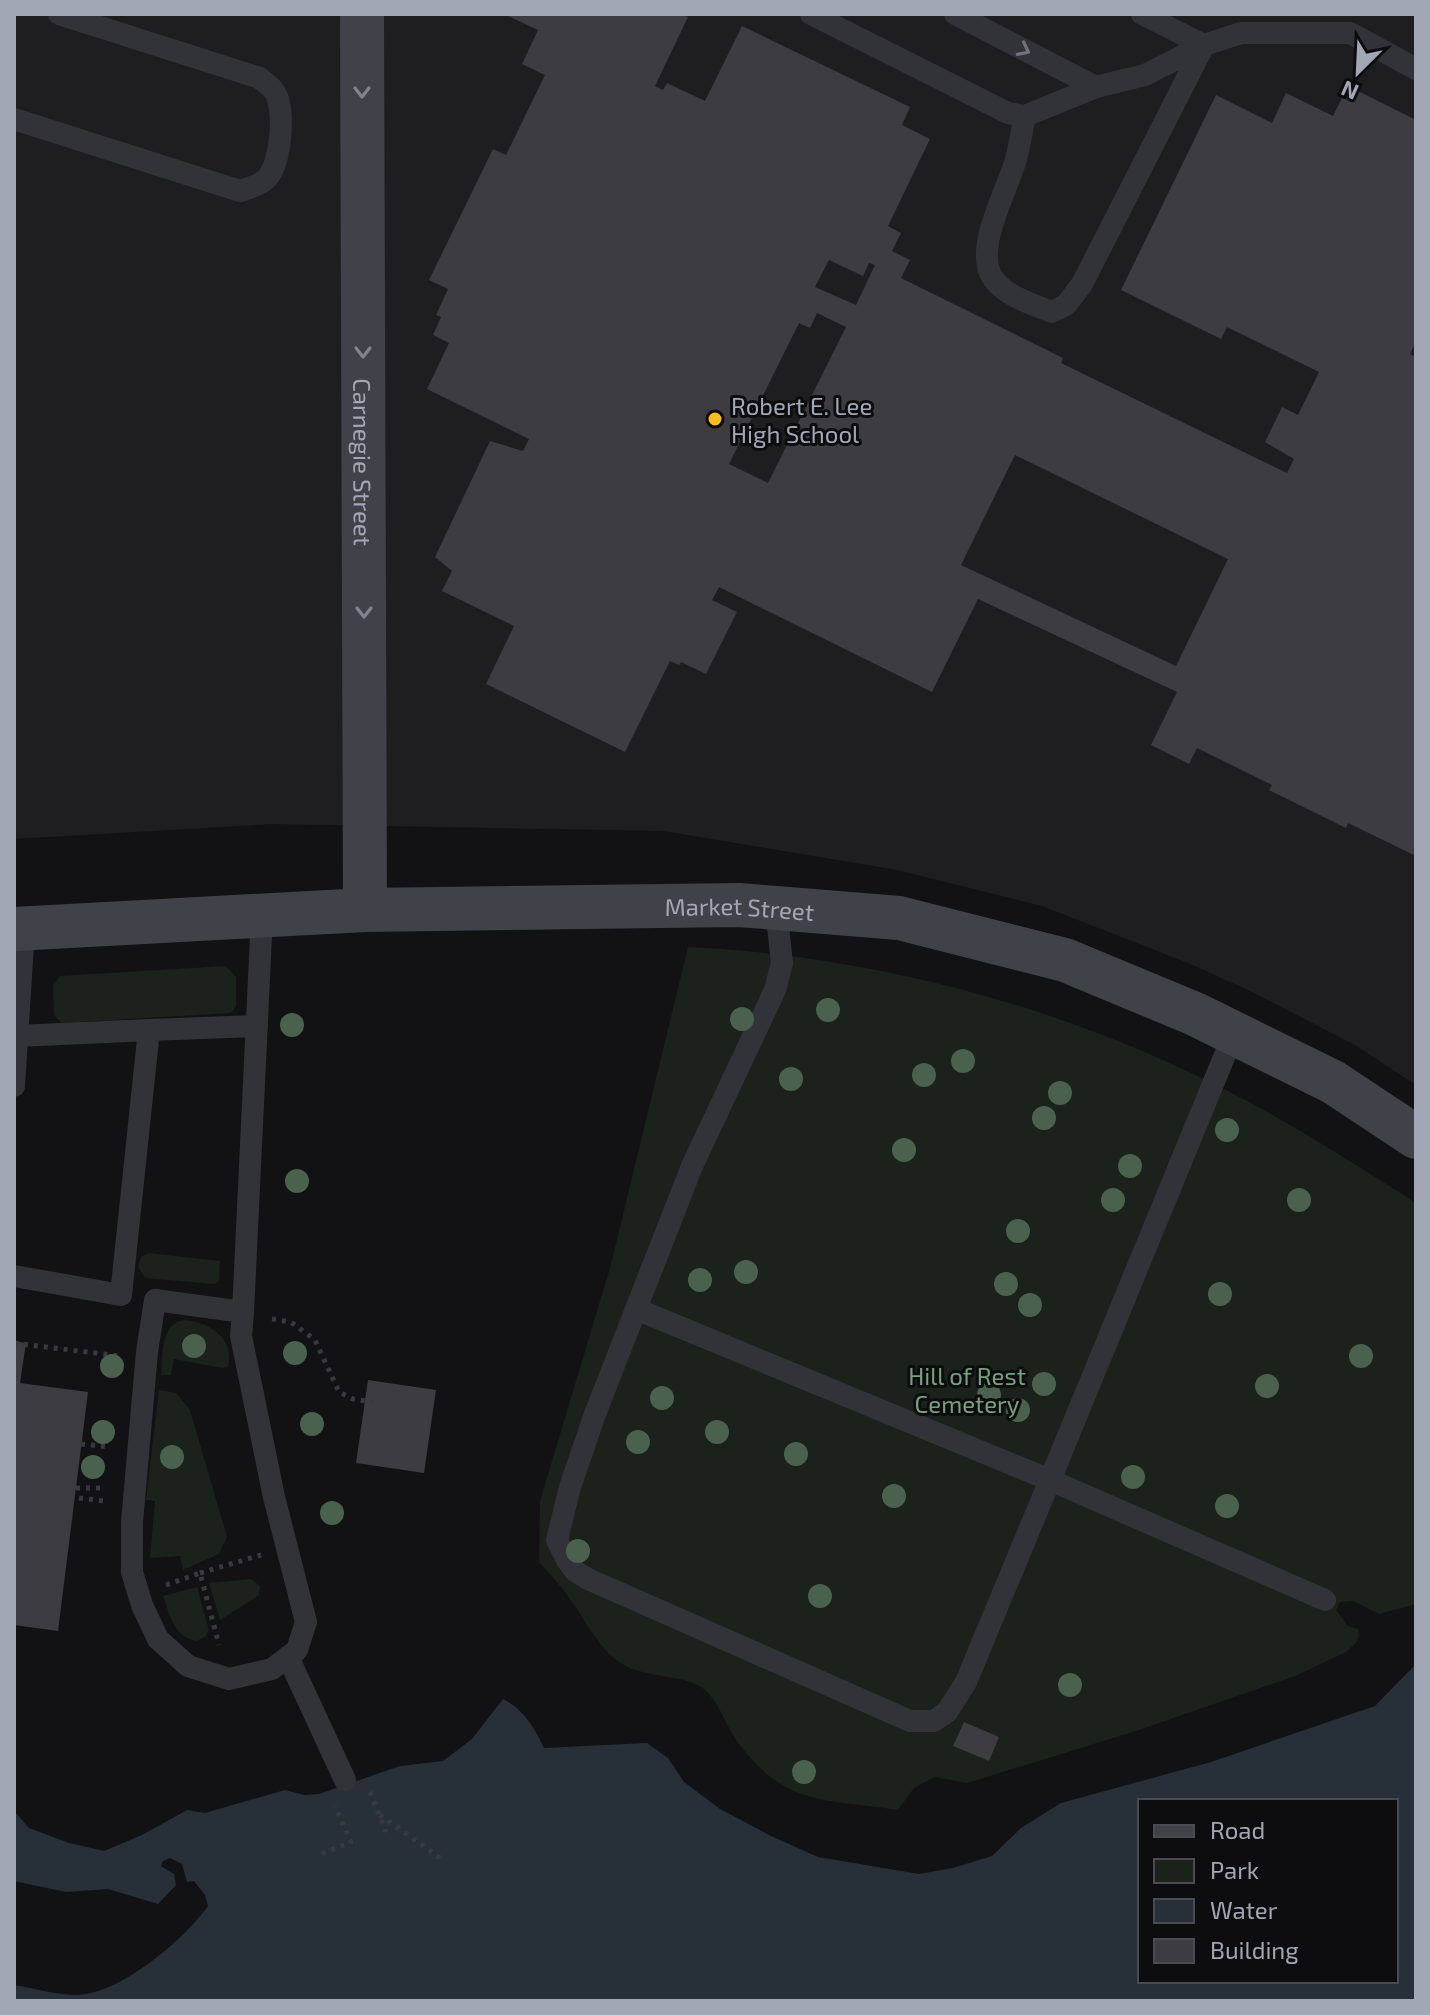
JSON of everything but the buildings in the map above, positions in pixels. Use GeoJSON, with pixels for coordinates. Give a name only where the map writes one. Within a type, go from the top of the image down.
{"type":"FeatureCollection","features":[{"type":"Feature","properties":{"kind":"main road","name":"Carnegie Street"},"geometry":{"type":"LineString","coordinates":[[362,14],[365,910]]}},
{"type":"Feature","properties":{"kind":"main road","name":"Market Street"},"geometry":{"type":"LineString","coordinates":[[19,929],[365,910],[739,905],[899,918],[1065,960],[1234,1033],[1333,1082],[1416,1137]]}},
{"type":"Feature","properties":{"kind":"lane"},"geometry":{"type":"LineString","coordinates":[[14,119],[240,191],[266,180],[275,164],[279,149],[280,116],[275,92],[260,78],[59,14]]}},
{"type":"Feature","properties":{"kind":"lane"},"geometry":{"type":"LineString","coordinates":[[811,14],[1008,113],[1025,116],[1096,87],[1145,75],[1204,45],[1241,33],[1350,33],[1416,69]]}},
{"type":"Feature","properties":{"kind":"lane"},"geometry":{"type":"LineString","coordinates":[[955,14],[1096,87]]}},
{"type":"Feature","properties":{"kind":"lane"},"geometry":{"type":"LineString","coordinates":[[1142,14],[1204,45]]}},
{"type":"Feature","properties":{"kind":"lane"},"geometry":{"type":"LineString","coordinates":[[1260,14],[1275,32]]}},
{"type":"Feature","properties":{"kind":"lane"},"geometry":{"type":"LineString","coordinates":[[1025,116],[1016,159],[990,234],[987,253],[990,274],[1006,291],[1052,312],[1066,305],[1082,284],[1204,45]]}},
{"type":"Feature","properties":{"kind":"lane"},"geometry":{"type":"LineString","coordinates":[[776,908],[782,963],[775,990],[692,1166],[570,1487],[557,1540],[575,1571],[604,1587],[910,1721],[934,1721],[941,1717],[966,1682],[1234,1033]]}},
{"type":"Feature","properties":{"kind":"lane"},"geometry":{"type":"LineString","coordinates":[[155,1300],[147,1352],[132,1522],[132,1572],[139,1595],[158,1639],[188,1666],[229,1679],[272,1669],[297,1650],[306,1622],[274,1497],[241,1336],[262,916]]}},
{"type":"Feature","properties":{"kind":"lane"},"geometry":{"type":"LineString","coordinates":[[14,1086],[19,929]]}},
{"type":"Feature","properties":{"kind":"lane"},"geometry":{"type":"LineString","coordinates":[[17,1036],[257,1026]]}},
{"type":"Feature","properties":{"kind":"lane"},"geometry":{"type":"LineString","coordinates":[[121,1295],[149,1030]]}},
{"type":"Feature","properties":{"kind":"lane"},"geometry":{"type":"LineString","coordinates":[[14,1276],[243,1315]]}},
{"type":"Feature","properties":{"kind":"lane"},"geometry":{"type":"LineString","coordinates":[[636,1309],[1050,1480],[1325,1600]]}},
{"type":"Feature","properties":{"kind":"lane"},"geometry":{"type":"LineString","coordinates":[[288,1657],[345,1780]]}},
{"type":"Feature","properties":{"kind":"path"},"geometry":{"type":"LineString","coordinates":[[243,1315],[278,1319],[301,1327],[315,1340],[339,1392],[353,1399],[372,1402]]}},
{"type":"Feature","properties":{"kind":"path"},"geometry":{"type":"LineString","coordinates":[[14,1343],[123,1357],[126,1362]]}},
{"type":"Feature","properties":{"kind":"path"},"geometry":{"type":"LineString","coordinates":[[81,1444],[115,1447]]}},
{"type":"Feature","properties":{"kind":"path"},"geometry":{"type":"LineString","coordinates":[[90,1499],[92,1489]]}},
{"type":"Feature","properties":{"kind":"path"},"geometry":{"type":"LineString","coordinates":[[139,1595],[287,1547]]}},
{"type":"Feature","properties":{"kind":"path"},"geometry":{"type":"LineString","coordinates":[[200,1573],[229,1679]]}},
{"type":"Feature","properties":{"kind":"path"},"geometry":{"type":"LineString","coordinates":[[379,1815],[440,1858]]}},
{"type":"Feature","properties":{"kind":"shaded area","name":"Robert E. Lee High School"},"geometry":{"type":"Polygon","coordinates":[[[14,14],[1416,14],[1416,1085],[1355,1045],[1188,963],[1042,906],[897,870],[663,831],[271,824],[14,839],[14,14]]]}},
{"type":"Feature","properties":{"kind":"green space","name":"Hill of Rest Cemetery"},"geometry":{"type":"Polygon","coordinates":[[[688,947],[816,959],[880,970],[942,984],[1066,1022],[1126,1044],[1245,1100],[1416,1203],[1416,1604],[1379,1614],[1353,1601],[1340,1602],[1336,1610],[1348,1626],[1358,1629],[1356,1643],[1346,1652],[1295,1676],[1136,1731],[967,1783],[935,1777],[914,1788],[898,1810],[827,1801],[790,1789],[755,1763],[737,1741],[705,1690],[687,1681],[629,1668],[611,1656],[563,1589],[539,1562],[540,1501],[610,1268],[688,947]]]}},
{"type":"Feature","properties":{"kind":"green space"},"geometry":{"type":"Polygon","coordinates":[[[226,966],[236,977],[236,1006],[231,1013],[61,1023],[54,1015],[53,986],[60,976],[226,966]]]}},
{"type":"Feature","properties":{"kind":"green space"},"geometry":{"type":"Polygon","coordinates":[[[149,1253],[220,1261],[219,1281],[215,1284],[145,1278],[138,1267],[141,1257],[149,1253]]]}},
{"type":"Feature","properties":{"kind":"green space"},"geometry":{"type":"Polygon","coordinates":[[[184,1320],[202,1324],[218,1333],[228,1348],[228,1367],[174,1359],[171,1375],[161,1375],[167,1334],[171,1327],[184,1320]]]}},
{"type":"Feature","properties":{"kind":"green space"},"geometry":{"type":"Polygon","coordinates":[[[159,1390],[176,1393],[190,1410],[227,1537],[219,1554],[183,1570],[180,1556],[150,1558],[155,1501],[146,1500],[159,1390]]]}},
{"type":"Feature","properties":{"kind":"green space"},"geometry":{"type":"Polygon","coordinates":[[[251,1579],[260,1586],[259,1595],[220,1620],[209,1583],[251,1579]]]}},
{"type":"Feature","properties":{"kind":"green space"},"geometry":{"type":"Polygon","coordinates":[[[197,1587],[209,1630],[205,1637],[196,1641],[178,1630],[163,1596],[197,1587]]]}},
{"type":"Feature","properties":{"kind":"water"},"geometry":{"type":"Polygon","coordinates":[[[1416,1664],[1416,2001],[14,2001],[14,1985],[76,1995],[111,1986],[167,1949],[208,1906],[205,1895],[194,1881],[187,1882],[182,1864],[170,1858],[163,1861],[161,1866],[174,1874],[176,1885],[158,1904],[108,1889],[66,1892],[14,1881],[14,1811],[29,1828],[69,1843],[104,1851],[142,1835],[187,1810],[205,1813],[285,1790],[304,1795],[319,1794],[400,1766],[443,1761],[472,1739],[503,1699],[528,1720],[544,1748],[647,1743],[668,1758],[684,1782],[720,1809],[771,1836],[818,1857],[919,1874],[992,1856],[1021,1828],[1061,1803],[1211,1762],[1375,1706],[1416,1664]]]}},
{"type":"Feature","properties":{"kind":"place","name":"Robert E. Lee High School"},"geometry":{"type":"Point","coordinates":[715,419]}}]}
